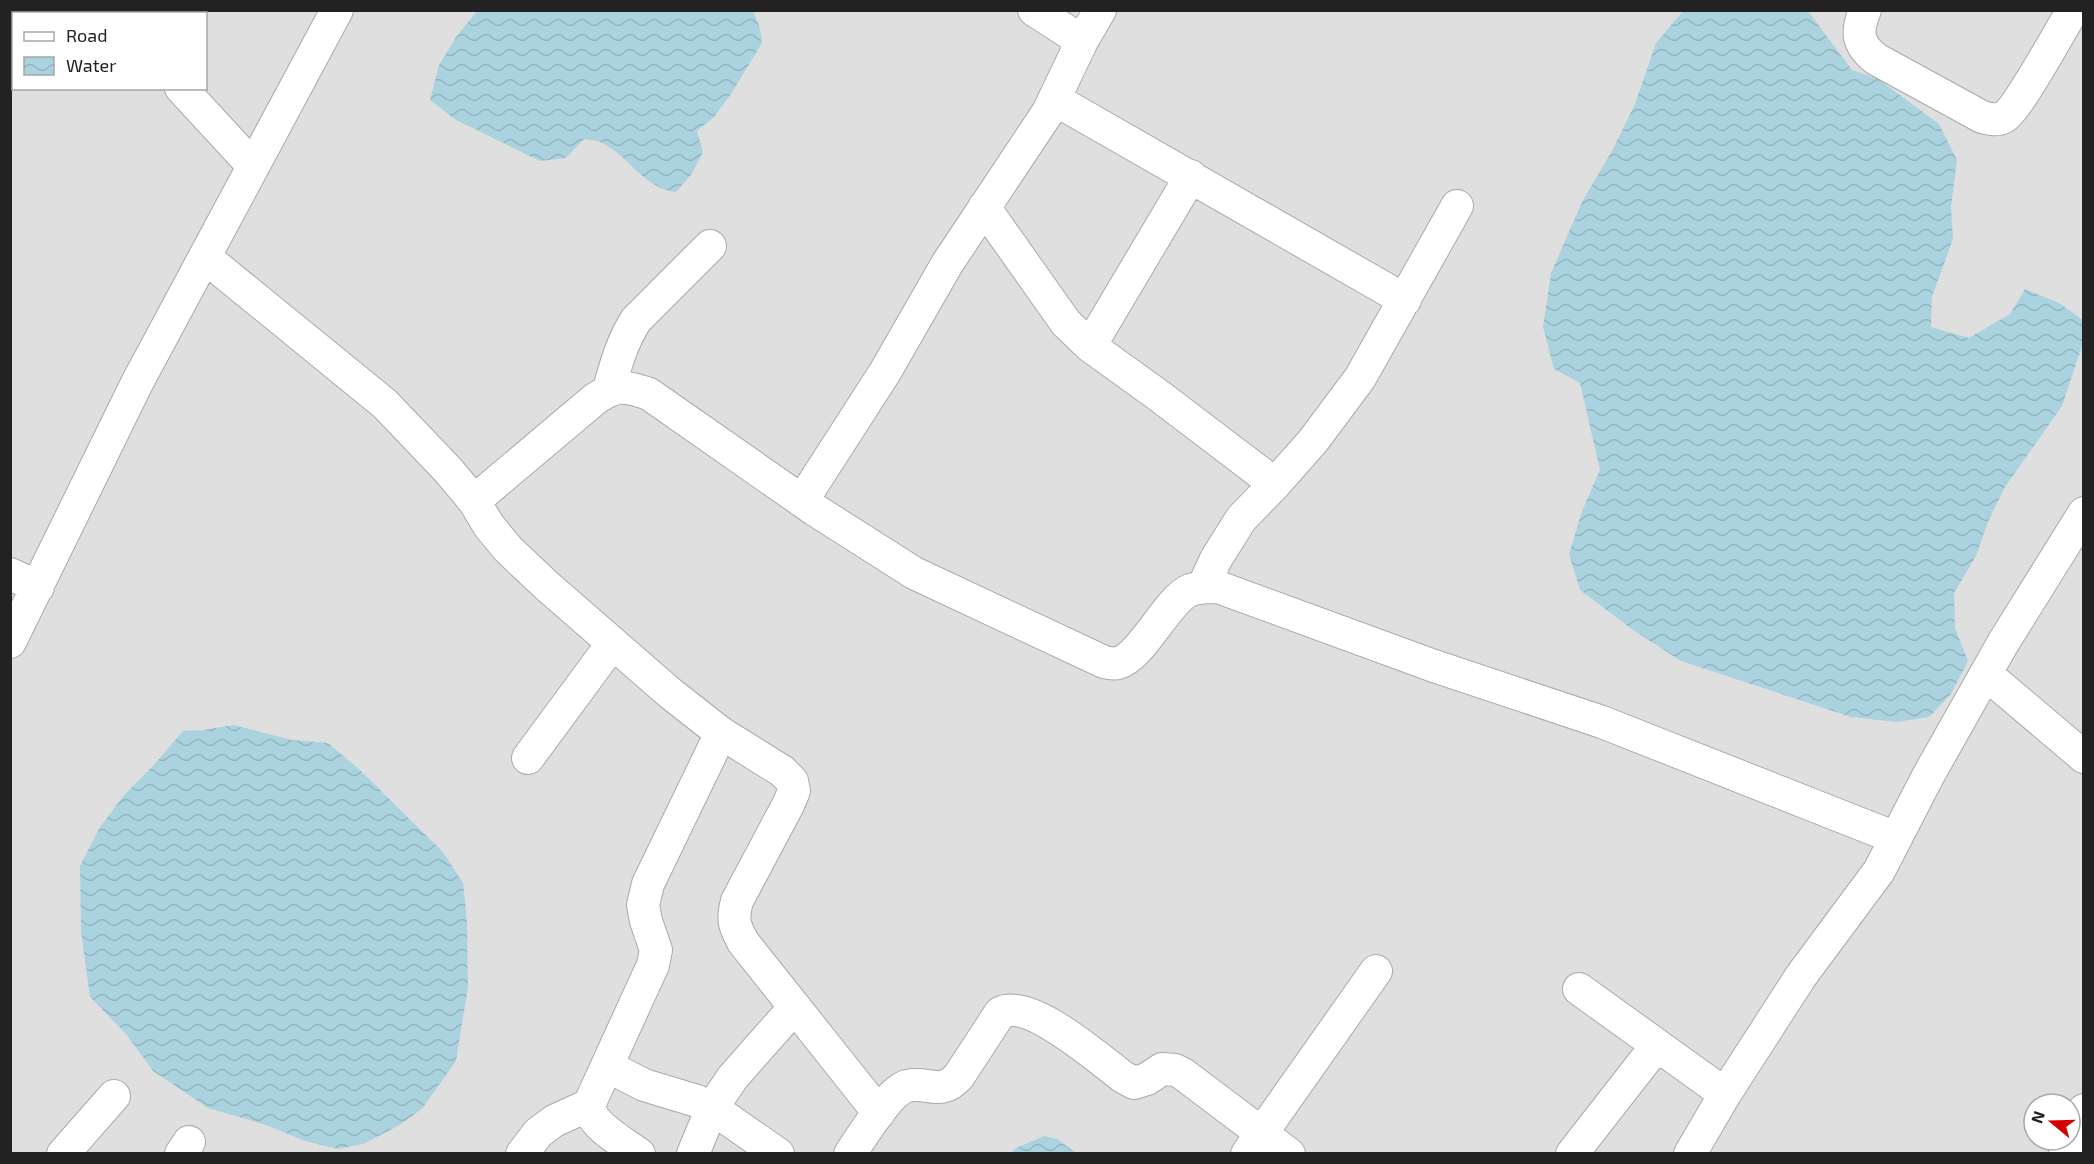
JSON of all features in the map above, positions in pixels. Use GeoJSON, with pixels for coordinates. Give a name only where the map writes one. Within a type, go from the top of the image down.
{"type":"FeatureCollection","features":[{"type":"Feature","properties":{"kind":"street"},"geometry":{"type":"LineString","coordinates":[[10,642],[24,580],[206,258],[337,10]]}},
{"type":"Feature","properties":{"kind":"street"},"geometry":{"type":"LineString","coordinates":[[802,501],[885,372],[947,264],[1048,112],[1082,41],[1100,10]]}},
{"type":"Feature","properties":{"kind":"street"},"geometry":{"type":"LineString","coordinates":[[1865,10],[1859,38],[1864,50],[1876,59],[1982,117],[1995,120],[2006,116],[2017,102],[2073,10]]}},
{"type":"Feature","properties":{"kind":"street"},"geometry":{"type":"LineString","coordinates":[[1042,13],[1082,41]]}},
{"type":"Feature","properties":{"kind":"street"},"geometry":{"type":"LineString","coordinates":[[183,90],[253,166]]}},
{"type":"Feature","properties":{"kind":"street"},"geometry":{"type":"LineString","coordinates":[[1054,99],[1405,300]]}},
{"type":"Feature","properties":{"kind":"street"},"geometry":{"type":"LineString","coordinates":[[1090,346],[1191,176]]}},
{"type":"Feature","properties":{"kind":"street"},"geometry":{"type":"LineString","coordinates":[[1203,587],[1216,559],[1241,519],[1320,432],[1360,378],[1457,206]]}},
{"type":"Feature","properties":{"kind":"street"},"geometry":{"type":"LineString","coordinates":[[984,207],[1066,323],[1090,346],[1275,484]]}},
{"type":"Feature","properties":{"kind":"street"},"geometry":{"type":"LineString","coordinates":[[609,389],[620,350],[636,320],[710,246]]}},
{"type":"Feature","properties":{"kind":"street"},"geometry":{"type":"LineString","coordinates":[[206,258],[385,404],[448,470],[474,501],[489,526],[508,549],[612,644],[721,733],[782,771],[792,781],[794,791],[788,805],[737,901],[733,916],[735,927],[743,942],[794,1008],[879,1113]]}},
{"type":"Feature","properties":{"kind":"street"},"geometry":{"type":"LineString","coordinates":[[474,501],[595,399],[609,389],[628,387],[650,394],[802,501],[914,573],[1104,662],[1118,663],[1133,653],[1188,591],[1203,587],[1218,587],[1434,666],[1602,722],[1896,838]]}},
{"type":"Feature","properties":{"kind":"street"},"geometry":{"type":"LineString","coordinates":[[1690,1154],[1725,1094],[1801,976],[1879,871],[1986,674],[2084,513]]}},
{"type":"Feature","properties":{"kind":"street"},"geometry":{"type":"LineString","coordinates":[[528,758],[612,644]]}},
{"type":"Feature","properties":{"kind":"street"},"geometry":{"type":"LineString","coordinates":[[1986,674],[2084,758]]}},
{"type":"Feature","properties":{"kind":"street"},"geometry":{"type":"LineString","coordinates":[[639,1154],[596,1122],[590,1113],[589,1105],[654,965],[656,950],[643,905],[648,884],[721,733]]}},
{"type":"Feature","properties":{"kind":"street"},"geometry":{"type":"LineString","coordinates":[[1254,1143],[1376,970]]}},
{"type":"Feature","properties":{"kind":"street"},"geometry":{"type":"LineString","coordinates":[[1579,989],[1725,1094]]}},
{"type":"Feature","properties":{"kind":"street"},"geometry":{"type":"LineString","coordinates":[[693,1154],[712,1108],[734,1077],[794,1008]]}},
{"type":"Feature","properties":{"kind":"street"},"geometry":{"type":"LineString","coordinates":[[850,1154],[879,1113],[898,1092],[906,1087],[918,1085],[940,1088],[951,1085],[1000,1013],[1014,1010],[1059,1029],[1134,1083],[1147,1080],[1162,1069],[1175,1070],[1195,1082],[1254,1143],[1289,1154]]}},
{"type":"Feature","properties":{"kind":"street"},"geometry":{"type":"LineString","coordinates":[[1572,1154],[1657,1045]]}},
{"type":"Feature","properties":{"kind":"street"},"geometry":{"type":"LineString","coordinates":[[607,1066],[650,1087],[697,1101],[712,1108],[778,1154]]}},
{"type":"Feature","properties":{"kind":"street"},"geometry":{"type":"LineString","coordinates":[[63,1154],[114,1096]]}},
{"type":"Feature","properties":{"kind":"street"},"geometry":{"type":"LineString","coordinates":[[522,1154],[538,1133],[554,1121],[589,1105]]}},
{"type":"Feature","properties":{"kind":"street"},"geometry":{"type":"LineString","coordinates":[[2065,1154],[2084,1110]]}},
{"type":"Feature","properties":{"kind":"shaded area"},"geometry":{"type":"Polygon","coordinates":[[[11,11],[2083,11],[2083,1153],[11,1153],[11,11]]]}},
{"type":"Feature","properties":{"kind":"water"},"geometry":{"type":"Polygon","coordinates":[[[477,11],[753,11],[760,28],[762,43],[731,94],[714,117],[697,131],[703,152],[691,175],[676,192],[654,184],[612,149],[600,142],[584,139],[566,158],[540,161],[456,120],[430,100],[439,65],[456,37],[477,11]]]}},
{"type":"Feature","properties":{"kind":"water"},"geometry":{"type":"Polygon","coordinates":[[[1683,11],[1808,11],[1852,70],[1878,79],[1939,124],[1957,160],[1951,207],[1953,239],[1932,297],[1931,327],[1969,338],[2010,314],[2025,289],[2059,303],[2083,320],[2083,343],[2062,406],[2005,487],[1988,522],[1976,556],[1954,593],[1955,628],[1968,661],[1951,694],[1929,717],[1897,722],[1851,717],[1681,661],[1633,630],[1580,590],[1569,554],[1582,511],[1600,470],[1580,383],[1554,369],[1543,327],[1551,273],[1583,200],[1612,151],[1635,104],[1656,43],[1683,11]]]}},
{"type":"Feature","properties":{"kind":"water"},"geometry":{"type":"Polygon","coordinates":[[[234,725],[292,740],[328,743],[360,770],[443,852],[463,883],[467,921],[468,987],[456,1061],[422,1109],[398,1126],[363,1144],[338,1149],[305,1141],[266,1125],[208,1108],[153,1071],[126,1034],[90,997],[81,931],[80,866],[100,827],[125,794],[183,731],[234,725]]]}},
{"type":"Feature","properties":{"kind":"water"},"geometry":{"type":"Polygon","coordinates":[[[1044,1136],[1057,1139],[1076,1153],[1011,1153],[1016,1148],[1044,1136]]]}}]}
